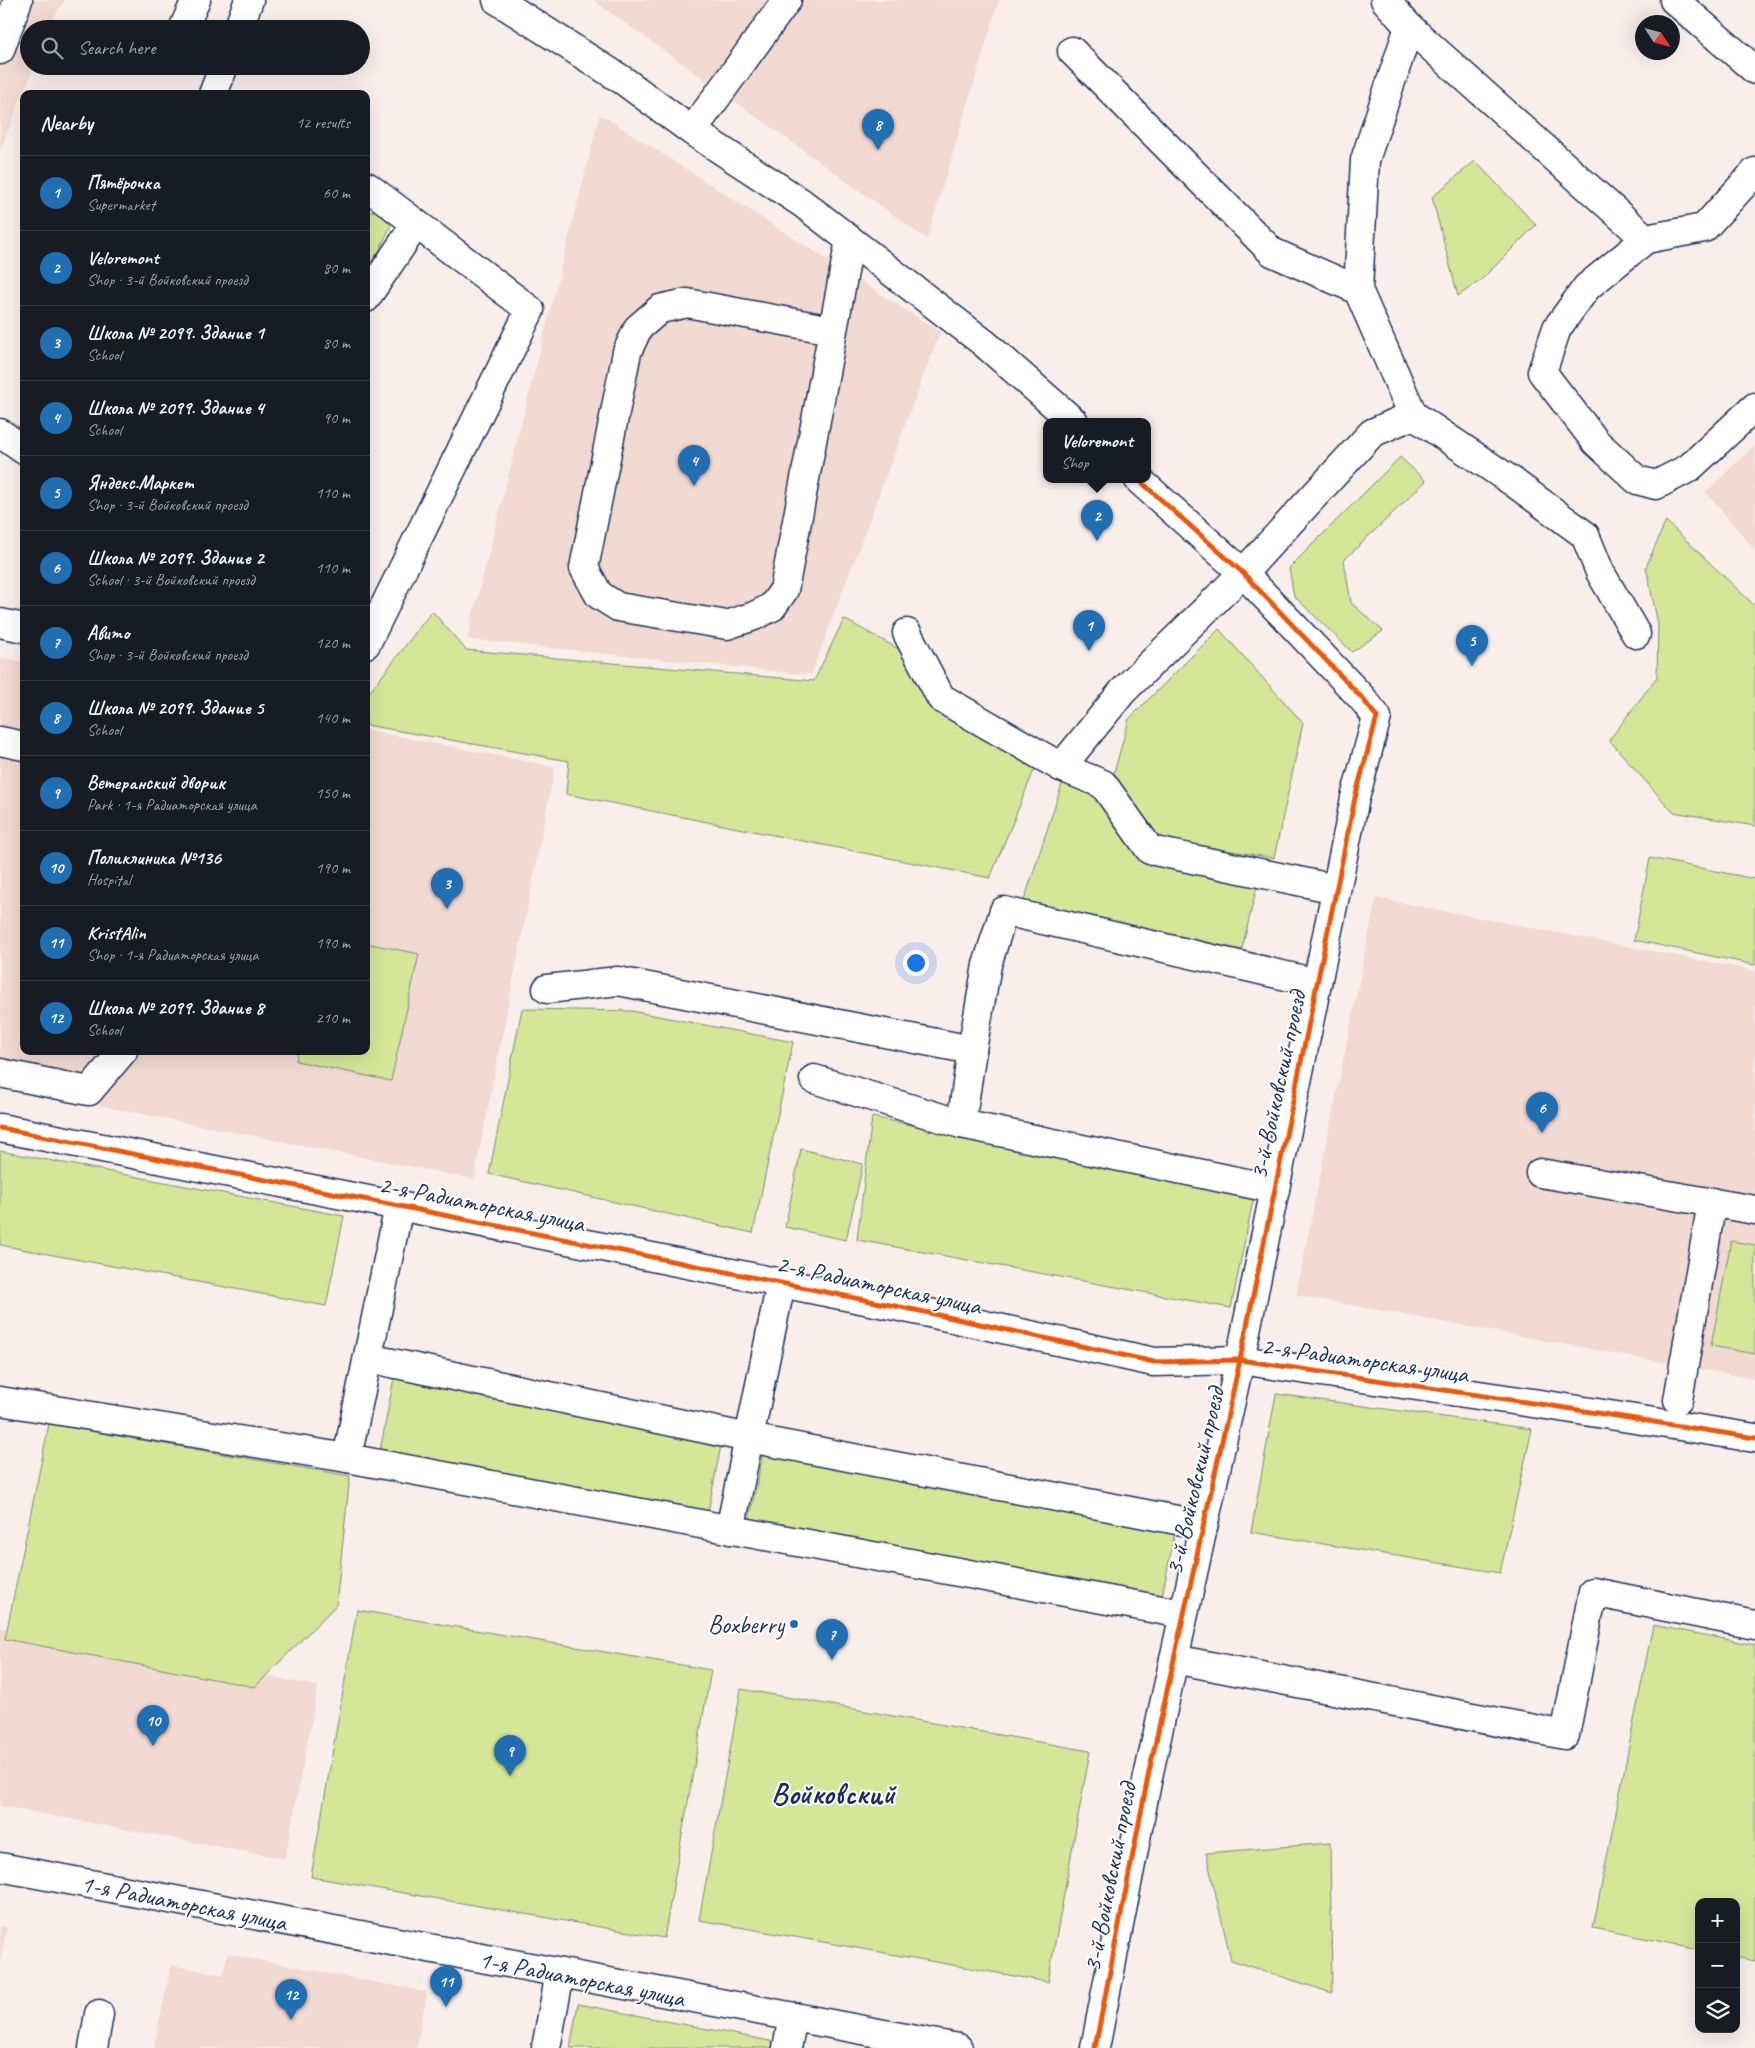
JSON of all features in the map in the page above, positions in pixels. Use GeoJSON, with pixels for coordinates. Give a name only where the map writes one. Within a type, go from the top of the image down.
{"type":"FeatureCollection","features":[{"type":"Feature","properties":{"kind":"street"},"geometry":{"type":"LineString","coordinates":[[0,49],[18,0]]}},
{"type":"Feature","properties":{"kind":"street"},"geometry":{"type":"LineString","coordinates":[[187,20],[196,0]]}},
{"type":"Feature","properties":{"kind":"street"},"geometry":{"type":"LineString","coordinates":[[241,20],[249,0]]}},
{"type":"Feature","properties":{"kind":"street"},"geometry":{"type":"LineString","coordinates":[[496,0],[624,81],[692,131],[802,203],[984,343],[1069,418]]}},
{"type":"Feature","properties":{"kind":"street"},"geometry":{"type":"LineString","coordinates":[[692,131],[787,0]]}},
{"type":"Feature","properties":{"kind":"street"},"geometry":{"type":"LineString","coordinates":[[1385,0],[1408,27],[1646,239]]}},
{"type":"Feature","properties":{"kind":"street"},"geometry":{"type":"LineString","coordinates":[[1674,0],[1755,70]]}},
{"type":"Feature","properties":{"kind":"street"},"geometry":{"type":"LineString","coordinates":[[1408,27],[1365,160],[1358,290],[1413,415],[1513,482],[1586,535],[1600,572],[1636,634]]}},
{"type":"Feature","properties":{"kind":"street"},"geometry":{"type":"LineString","coordinates":[[1072,51],[1272,252],[1358,290]]}},
{"type":"Feature","properties":{"kind":"street"},"geometry":{"type":"LineString","coordinates":[[215,90],[220,75]]}},
{"type":"Feature","properties":{"kind":"street"},"geometry":{"type":"LineString","coordinates":[[1755,172],[1704,228],[1646,239],[1587,287],[1557,328],[1542,372],[1596,442],[1637,480],[1656,485],[1689,468],[1755,407]]}},
{"type":"Feature","properties":{"kind":"street"},"geometry":{"type":"LineString","coordinates":[[370,189],[530,310],[370,636]]}},
{"type":"Feature","properties":{"kind":"street"},"geometry":{"type":"LineString","coordinates":[[370,292],[416,224]]}},
{"type":"Feature","properties":{"kind":"street"},"geometry":{"type":"LineString","coordinates":[[832,330],[687,303],[660,309],[638,328],[627,352],[584,568],[599,595],[618,607],[727,625],[772,608],[784,590],[850,240]]}},
{"type":"Feature","properties":{"kind":"street"},"geometry":{"type":"LineString","coordinates":[[1061,767],[1123,691],[1243,573],[1372,433],[1413,415]]}},
{"type":"Feature","properties":{"kind":"street"},"geometry":{"type":"LineString","coordinates":[[0,433],[20,447]]}},
{"type":"Feature","properties":{"kind":"street"},"geometry":{"type":"LineString","coordinates":[[1142,483],[1243,573]]}},
{"type":"Feature","properties":{"kind":"street","name":"3-й Войковский проезд"},"geometry":{"type":"LineString","coordinates":[[1095,2048],[1148,1777],[1240,1360],[1355,798],[1378,717],[1243,573]]}},
{"type":"Feature","properties":{"kind":"street"},"geometry":{"type":"LineString","coordinates":[[0,623],[20,627]]}},
{"type":"Feature","properties":{"kind":"street"},"geometry":{"type":"LineString","coordinates":[[907,633],[940,698],[1061,767],[1103,784],[1150,850],[1336,889]]}},
{"type":"Feature","properties":{"kind":"street"},"geometry":{"type":"LineString","coordinates":[[0,741],[20,745]]}},
{"type":"Feature","properties":{"kind":"street"},"geometry":{"type":"LineString","coordinates":[[961,1124],[987,965],[1004,911],[1317,983]]}},
{"type":"Feature","properties":{"kind":"street"},"geometry":{"type":"LineString","coordinates":[[547,989],[618,981],[972,1050]]}},
{"type":"Feature","properties":{"kind":"street"},"geometry":{"type":"LineString","coordinates":[[0,1073],[89,1091],[120,1055]]}},
{"type":"Feature","properties":{"kind":"street"},"geometry":{"type":"LineString","coordinates":[[814,1079],[961,1124],[1275,1190]]}},
{"type":"Feature","properties":{"kind":"street","name":"2-я Радиаторская улица"},"geometry":{"type":"LineString","coordinates":[[0,1128],[400,1206],[920,1311],[1154,1362],[1240,1360],[1755,1438]]}},
{"type":"Feature","properties":{"kind":"street"},"geometry":{"type":"LineString","coordinates":[[1540,1173],[1755,1210]]}},
{"type":"Feature","properties":{"kind":"street"},"geometry":{"type":"LineString","coordinates":[[1678,1400],[1712,1202]]}},
{"type":"Feature","properties":{"kind":"street"},"geometry":{"type":"LineString","coordinates":[[347,1458],[400,1206]]}},
{"type":"Feature","properties":{"kind":"street"},"geometry":{"type":"LineString","coordinates":[[730,1530],[781,1283]]}},
{"type":"Feature","properties":{"kind":"street"},"geometry":{"type":"LineString","coordinates":[[368,1358],[749,1438],[1202,1526]]}},
{"type":"Feature","properties":{"kind":"street"},"geometry":{"type":"LineString","coordinates":[[0,1402],[347,1458],[1183,1614]]}},
{"type":"Feature","properties":{"kind":"street"},"geometry":{"type":"LineString","coordinates":[[1174,1659],[1565,1734],[1593,1592],[1755,1625]]}},
{"type":"Feature","properties":{"kind":"street","name":"1-я Радиаторская улица"},"geometry":{"type":"LineString","coordinates":[[0,1867],[958,2048]]}},
{"type":"Feature","properties":{"kind":"street"},"geometry":{"type":"LineString","coordinates":[[546,2048],[560,1973]]}},
{"type":"Feature","properties":{"kind":"street"},"geometry":{"type":"LineString","coordinates":[[93,2048],[99,2014]]}},
{"type":"Feature","properties":{"kind":"street"},"geometry":{"type":"LineString","coordinates":[[787,2048],[793,2017]]}},
{"type":"Feature","properties":{"kind":"shaded area"},"geometry":{"type":"Polygon","coordinates":[[[0,0],[65,0],[52,20],[20,20],[20,75],[30,75],[24,90],[20,90],[20,101],[0,150],[0,0]]]}},
{"type":"Feature","properties":{"kind":"shaded area"},"geometry":{"type":"Polygon","coordinates":[[[593,0],[999,0],[927,239],[721,91],[593,0]]]}},
{"type":"Feature","properties":{"kind":"shaded area"},"geometry":{"type":"Polygon","coordinates":[[[600,114],[940,332],[811,675],[467,639],[600,114]]]}},
{"type":"Feature","properties":{"kind":"shaded area"},"geometry":{"type":"Polygon","coordinates":[[[1755,445],[1755,550],[1706,492],[1755,445]]]}},
{"type":"Feature","properties":{"kind":"shaded area"},"geometry":{"type":"Polygon","coordinates":[[[0,658],[20,661],[20,1055],[370,1055],[370,731],[555,767],[474,1179],[0,1086],[0,658]]]}},
{"type":"Feature","properties":{"kind":"shaded area"},"geometry":{"type":"Polygon","coordinates":[[[1376,898],[1755,971],[1755,1379],[1296,1295],[1376,898]]]}},
{"type":"Feature","properties":{"kind":"shaded area"},"geometry":{"type":"Polygon","coordinates":[[[0,1627],[318,1686],[285,1859],[0,1806],[0,1627]]]}},
{"type":"Feature","properties":{"kind":"shaded area"},"geometry":{"type":"Polygon","coordinates":[[[0,1926],[7,1927],[0,1963],[0,1926]]]}},
{"type":"Feature","properties":{"kind":"shaded area"},"geometry":{"type":"Polygon","coordinates":[[[227,1954],[427,1992],[416,2048],[154,2048],[171,1965],[223,1975],[227,1954]]]}},
{"type":"Feature","properties":{"kind":"green space"},"geometry":{"type":"Polygon","coordinates":[[[1475,161],[1536,225],[1480,281],[1458,296],[1432,197],[1475,161]]]}},
{"type":"Feature","properties":{"kind":"green space"},"geometry":{"type":"Polygon","coordinates":[[[376,210],[391,225],[379,251],[370,263],[370,212],[376,210]]]}},
{"type":"Feature","properties":{"kind":"green space"},"geometry":{"type":"Polygon","coordinates":[[[1400,457],[1426,481],[1344,560],[1351,603],[1383,631],[1352,652],[1294,596],[1289,568],[1400,457]]]}},
{"type":"Feature","properties":{"kind":"green space"},"geometry":{"type":"Polygon","coordinates":[[[1666,521],[1755,606],[1755,826],[1673,812],[1609,740],[1657,677],[1658,624],[1646,567],[1666,521]]]}},
{"type":"Feature","properties":{"kind":"green space"},"geometry":{"type":"Polygon","coordinates":[[[432,611],[466,650],[814,681],[844,619],[904,652],[943,713],[1035,768],[990,878],[566,794],[569,761],[370,726],[370,692],[432,611]]]}},
{"type":"Feature","properties":{"kind":"green space"},"geometry":{"type":"Polygon","coordinates":[[[1219,629],[1303,723],[1274,858],[1158,839],[1114,773],[1129,719],[1219,629]]]}},
{"type":"Feature","properties":{"kind":"green space"},"geometry":{"type":"Polygon","coordinates":[[[1063,781],[1094,795],[1148,859],[1257,886],[1240,957],[1022,907],[1063,781]]]}},
{"type":"Feature","properties":{"kind":"green space"},"geometry":{"type":"Polygon","coordinates":[[[1650,858],[1755,879],[1755,965],[1634,940],[1650,858]]]}},
{"type":"Feature","properties":{"kind":"green space"},"geometry":{"type":"Polygon","coordinates":[[[370,944],[419,954],[391,1081],[296,1061],[297,1055],[370,1055],[370,944]]]}},
{"type":"Feature","properties":{"kind":"green space"},"geometry":{"type":"Polygon","coordinates":[[[522,1009],[632,1011],[793,1042],[753,1233],[489,1174],[522,1009]]]}},
{"type":"Feature","properties":{"kind":"green space"},"geometry":{"type":"Polygon","coordinates":[[[872,1117],[1254,1196],[1231,1308],[857,1240],[872,1117]]]}},
{"type":"Feature","properties":{"kind":"green space"},"geometry":{"type":"Polygon","coordinates":[[[801,1149],[863,1164],[846,1240],[785,1227],[801,1149]]]}},
{"type":"Feature","properties":{"kind":"green space"},"geometry":{"type":"Polygon","coordinates":[[[0,1151],[344,1216],[326,1306],[0,1245],[0,1151]]]}},
{"type":"Feature","properties":{"kind":"green space"},"geometry":{"type":"Polygon","coordinates":[[[1731,1241],[1755,1245],[1755,1354],[1711,1346],[1731,1241]]]}},
{"type":"Feature","properties":{"kind":"green space"},"geometry":{"type":"Polygon","coordinates":[[[394,1378],[722,1440],[708,1512],[380,1451],[394,1378]]]}},
{"type":"Feature","properties":{"kind":"green space"},"geometry":{"type":"Polygon","coordinates":[[[1276,1394],[1532,1429],[1500,1573],[1251,1532],[1276,1394]]]}},
{"type":"Feature","properties":{"kind":"green space"},"geometry":{"type":"Polygon","coordinates":[[[49,1424],[350,1476],[336,1605],[255,1687],[5,1639],[49,1424]]]}},
{"type":"Feature","properties":{"kind":"green space"},"geometry":{"type":"Polygon","coordinates":[[[763,1453],[1175,1532],[1161,1601],[749,1521],[763,1453]]]}},
{"type":"Feature","properties":{"kind":"green space"},"geometry":{"type":"Polygon","coordinates":[[[357,1610],[711,1670],[664,1938],[311,1877],[357,1610]]]}},
{"type":"Feature","properties":{"kind":"green space"},"geometry":{"type":"Polygon","coordinates":[[[1653,1625],[1755,1645],[1755,1960],[1740,1957],[1740,1898],[1695,1898],[1695,1948],[1593,1928],[1653,1625]]]}},
{"type":"Feature","properties":{"kind":"green space"},"geometry":{"type":"Polygon","coordinates":[[[741,1689],[1090,1751],[1048,1982],[699,1920],[741,1689]]]}},
{"type":"Feature","properties":{"kind":"green space"},"geometry":{"type":"Polygon","coordinates":[[[1330,1843],[1332,1993],[1231,1960],[1206,1853],[1330,1843]]]}},
{"type":"Feature","properties":{"kind":"green space"},"geometry":{"type":"Polygon","coordinates":[[[578,2004],[775,2042],[774,2048],[570,2048],[578,2004]]]}},
{"type":"Feature","properties":{"kind":"cycle path"},"geometry":{"type":"LineString","coordinates":[[1095,2048],[1148,1777],[1240,1360],[1355,798],[1377,717],[1362,698],[1243,573],[1142,483]]}},
{"type":"Feature","properties":{"kind":"cycle path"},"geometry":{"type":"LineString","coordinates":[[0,1128],[920,1311],[1154,1362],[1240,1360],[1755,1438]]}},
{"type":"Feature","properties":{"kind":"place","name":"Школа № 2099. Здание 5"},"geometry":{"type":"Point","coordinates":[878,150]}},
{"type":"Feature","properties":{"kind":"place","name":"Школа № 2099. Здание 4"},"geometry":{"type":"Point","coordinates":[694,486]}},
{"type":"Feature","properties":{"kind":"place","name":"Veloremont"},"geometry":{"type":"Point","coordinates":[1097,541]}},
{"type":"Feature","properties":{"kind":"place","name":"Пятёрочка"},"geometry":{"type":"Point","coordinates":[1089,651]}},
{"type":"Feature","properties":{"kind":"place","name":"Яндекс.Маркет"},"geometry":{"type":"Point","coordinates":[1472,666]}},
{"type":"Feature","properties":{"kind":"place","name":"Школа № 2099. Здание 1"},"geometry":{"type":"Point","coordinates":[447,909]}},
{"type":"Feature","properties":{"kind":"place","name":"Школа № 2099. Здание 2"},"geometry":{"type":"Point","coordinates":[1542,1133]}},
{"type":"Feature","properties":{"kind":"place","name":"Boxberry"},"geometry":{"type":"Point","coordinates":[794,1624]}},
{"type":"Feature","properties":{"kind":"place","name":"Авито"},"geometry":{"type":"Point","coordinates":[832,1660]}},
{"type":"Feature","properties":{"kind":"place","name":"Поликлиника №136"},"geometry":{"type":"Point","coordinates":[153,1746]}},
{"type":"Feature","properties":{"kind":"place","name":"Ветеранский дворик"},"geometry":{"type":"Point","coordinates":[510,1776]}},
{"type":"Feature","properties":{"kind":"place","name":"KristAlin"},"geometry":{"type":"Point","coordinates":[446,2007]}},
{"type":"Feature","properties":{"kind":"place","name":"Школа № 2099. Здание 8"},"geometry":{"type":"Point","coordinates":[291,2020]}},
{"type":"Feature","properties":{"kind":"district","name":"Войковский"},"geometry":{"type":"Point","coordinates":[833,1794]}}]}
